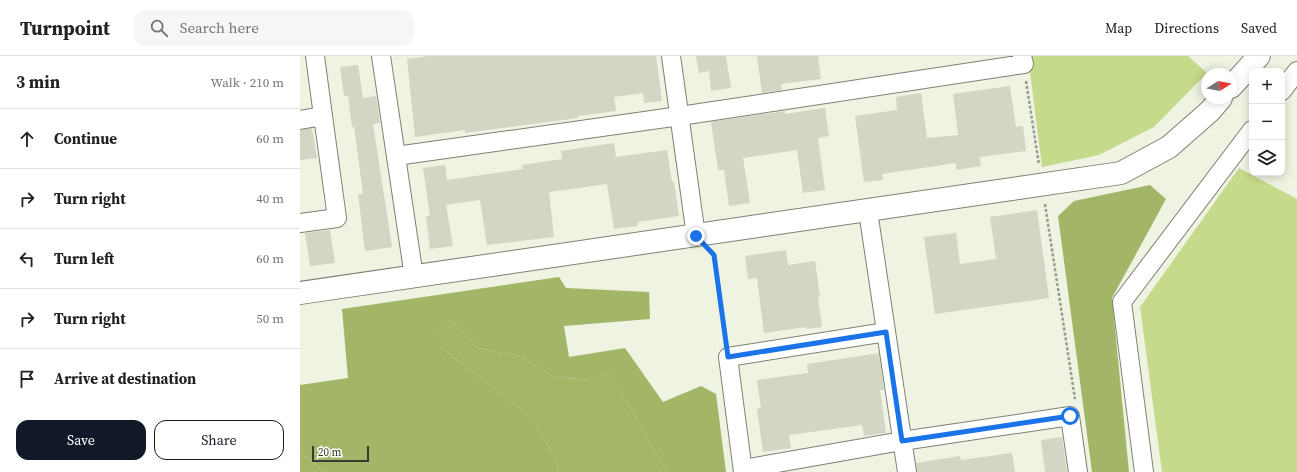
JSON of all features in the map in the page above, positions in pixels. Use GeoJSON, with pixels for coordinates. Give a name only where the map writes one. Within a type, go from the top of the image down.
{"type":"FeatureCollection","features":[{"type":"Feature","properties":{"kind":"street"},"geometry":{"type":"LineString","coordinates":[[300,223],[337,218],[315,56]]}},
{"type":"Feature","properties":{"kind":"street"},"geometry":{"type":"LineString","coordinates":[[381,56],[414,277]]}},
{"type":"Feature","properties":{"kind":"street"},"geometry":{"type":"LineString","coordinates":[[671,56],[696,236]]}},
{"type":"Feature","properties":{"kind":"street"},"geometry":{"type":"LineString","coordinates":[[1237,80],[1259,56]]}},
{"type":"Feature","properties":{"kind":"street"},"geometry":{"type":"LineString","coordinates":[[396,156],[680,116],[1023,60]]}},
{"type":"Feature","properties":{"kind":"street"},"geometry":{"type":"LineString","coordinates":[[1285,87],[1297,71]]}},
{"type":"Feature","properties":{"kind":"street"},"geometry":{"type":"LineString","coordinates":[[300,294],[868,211],[1121,172],[1169,147],[1215,104]]}},
{"type":"Feature","properties":{"kind":"street"},"geometry":{"type":"LineString","coordinates":[[300,120],[323,116]]}},
{"type":"Feature","properties":{"kind":"street"},"geometry":{"type":"LineString","coordinates":[[1144,472],[1122,302],[1249,134]]}},
{"type":"Feature","properties":{"kind":"street"},"geometry":{"type":"LineString","coordinates":[[868,211],[907,472]]}},
{"type":"Feature","properties":{"kind":"street"},"geometry":{"type":"LineString","coordinates":[[886,332],[728,357],[743,471],[902,441],[1070,416],[1078,472]]}},
{"type":"Feature","properties":{"kind":"path"},"geometry":{"type":"LineString","coordinates":[[1023,60],[1075,403],[1070,416]]}},
{"type":"Feature","properties":{"kind":"path"},"geometry":{"type":"LineString","coordinates":[[696,236],[714,255],[728,357]]}},
{"type":"Feature","properties":{"kind":"shaded area"},"geometry":{"type":"Polygon","coordinates":[[[1028,56],[1188,56],[1201,68],[1201,79],[1154,127],[1099,155],[1042,167],[1028,56]]]}},
{"type":"Feature","properties":{"kind":"shaded area"},"geometry":{"type":"Polygon","coordinates":[[[1239,168],[1249,173],[1249,176],[1254,176],[1297,199],[1297,472],[1162,472],[1140,307],[1239,168]]]}},
{"type":"Feature","properties":{"kind":"shaded area"},"geometry":{"type":"Polygon","coordinates":[[[1150,185],[1166,199],[1112,298],[1129,472],[1092,472],[1058,216],[1074,201],[1150,185]]]}},
{"type":"Feature","properties":{"kind":"shaded area"},"geometry":{"type":"Polygon","coordinates":[[[559,277],[566,288],[649,292],[650,319],[564,326],[569,357],[625,348],[663,402],[701,386],[716,394],[726,472],[667,472],[620,391],[590,380],[555,377],[519,356],[478,348],[450,320],[439,346],[531,417],[558,462],[557,472],[324,472],[300,452],[300,385],[348,378],[342,309],[559,277]]]}},
{"type":"Feature","properties":{"kind":"shaded area"},"geometry":{"type":"Polygon","coordinates":[[[450,320],[478,348],[519,356],[555,377],[590,380],[619,361],[620,391],[667,472],[557,472],[558,462],[531,417],[439,346],[434,325],[450,320]]]}},
{"type":"Feature","properties":{"kind":"shaded area"},"geometry":{"type":"Polygon","coordinates":[[[300,452],[324,472],[300,472],[300,452]]]}},
{"type":"Feature","properties":{"kind":"building"},"geometry":{"type":"Polygon","coordinates":[[[429,56],[656,56],[662,101],[644,103],[643,93],[614,97],[616,111],[578,116],[578,118],[465,133],[465,130],[415,137],[407,59],[429,56]]]}},
{"type":"Feature","properties":{"kind":"building"},"geometry":{"type":"Polygon","coordinates":[[[696,56],[726,56],[731,88],[711,91],[709,71],[699,73],[696,56]]]}},
{"type":"Feature","properties":{"kind":"building"},"geometry":{"type":"Polygon","coordinates":[[[757,56],[818,56],[821,79],[781,84],[782,90],[762,93],[757,56]]]}},
{"type":"Feature","properties":{"kind":"building"},"geometry":{"type":"Polygon","coordinates":[[[358,65],[363,98],[376,96],[380,123],[373,124],[392,247],[365,251],[358,194],[363,194],[354,127],[352,127],[348,96],[344,96],[340,67],[358,65]]]}},
{"type":"Feature","properties":{"kind":"building"},"geometry":{"type":"Polygon","coordinates":[[[1010,86],[1016,127],[1023,126],[1026,151],[980,157],[981,166],[956,170],[956,163],[882,174],[883,180],[864,182],[855,116],[897,110],[896,97],[921,93],[927,138],[958,135],[953,94],[1010,86]]]}},
{"type":"Feature","properties":{"kind":"building"},"geometry":{"type":"Polygon","coordinates":[[[825,108],[829,136],[818,138],[825,190],[803,193],[797,150],[743,158],[750,203],[729,206],[724,170],[718,170],[711,122],[785,111],[785,114],[825,108]]]}},
{"type":"Feature","properties":{"kind":"building"},"geometry":{"type":"Polygon","coordinates":[[[312,128],[317,158],[300,160],[300,130],[312,128]]]}},
{"type":"Feature","properties":{"kind":"building"},"geometry":{"type":"Polygon","coordinates":[[[614,143],[616,157],[667,150],[679,216],[638,222],[638,226],[614,229],[607,184],[549,192],[554,237],[487,245],[480,200],[446,205],[453,246],[430,249],[426,216],[430,216],[423,168],[445,165],[447,180],[523,169],[522,165],[562,159],[561,151],[614,143]]]}},
{"type":"Feature","properties":{"kind":"building"},"geometry":{"type":"Polygon","coordinates":[[[1037,210],[1049,298],[935,314],[924,237],[956,233],[960,264],[996,259],[990,217],[1037,210]]]}},
{"type":"Feature","properties":{"kind":"building"},"geometry":{"type":"Polygon","coordinates":[[[330,230],[335,263],[310,266],[305,233],[330,230]]]}},
{"type":"Feature","properties":{"kind":"building"},"geometry":{"type":"Polygon","coordinates":[[[786,250],[788,265],[815,261],[820,296],[818,297],[822,327],[807,329],[806,327],[764,333],[757,278],[748,279],[745,256],[786,250]]]}},
{"type":"Feature","properties":{"kind":"building"},"geometry":{"type":"Polygon","coordinates":[[[879,353],[884,390],[880,390],[886,433],[864,436],[862,425],[789,435],[791,448],[763,452],[757,409],[761,408],[757,380],[808,373],[807,364],[879,353]]]}},
{"type":"Feature","properties":{"kind":"building"},"geometry":{"type":"Polygon","coordinates":[[[1062,437],[1067,472],[1045,472],[1041,440],[1062,437]]]}},
{"type":"Feature","properties":{"kind":"building"},"geometry":{"type":"Polygon","coordinates":[[[1012,453],[1015,472],[917,472],[916,463],[960,456],[961,460],[1012,453]]]}},
{"type":"Feature","properties":{"kind":"route"},"geometry":{"type":"LineString","coordinates":[[696,236],[714,255],[728,357],[886,332],[902,441],[1070,416]]}}]}
